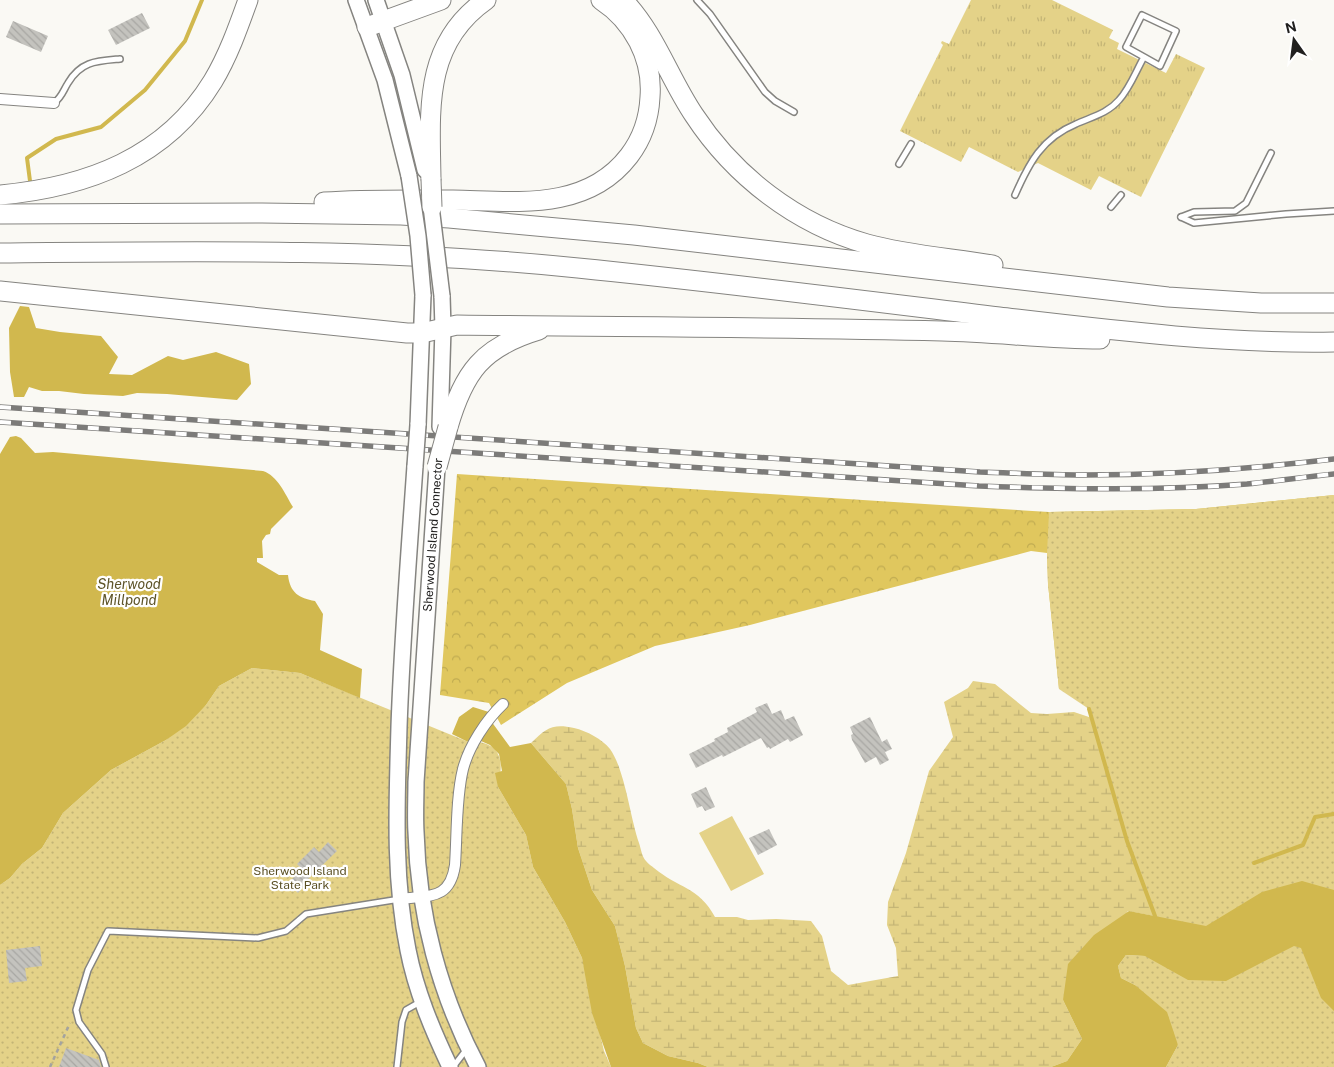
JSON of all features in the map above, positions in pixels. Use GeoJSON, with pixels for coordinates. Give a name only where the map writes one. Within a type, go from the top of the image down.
{"type":"FeatureCollection","features":[{"type":"Feature","properties":{"kind":"highway"},"geometry":{"type":"LineString","coordinates":[[0,195],[60,187],[96,176],[131,160],[164,137],[193,108],[213,80],[232,43],[248,0]]}},
{"type":"Feature","properties":{"kind":"highway"},"geometry":{"type":"LineString","coordinates":[[376,24],[440,0]]}},
{"type":"Feature","properties":{"kind":"highway"},"geometry":{"type":"LineString","coordinates":[[432,207],[429,179],[430,112],[436,70],[447,42],[463,18],[486,0]]}},
{"type":"Feature","properties":{"kind":"highway"},"geometry":{"type":"LineString","coordinates":[[215,212],[346,201],[514,201],[552,199],[566,197],[596,186],[622,165],[636,145],[646,122],[651,91],[647,63],[637,38],[619,14],[601,0]]}},
{"type":"Feature","properties":{"kind":"highway"},"geometry":{"type":"LineString","coordinates":[[623,0],[643,24],[681,95],[716,145],[740,171],[754,182],[784,205],[817,224],[849,238],[886,248],[1214,301]]}},
{"type":"Feature","properties":{"kind":"highway"},"geometry":{"type":"LineString","coordinates":[[0,214],[215,212],[402,215],[542,225],[1075,287],[1214,301],[1334,303]]}},
{"type":"Feature","properties":{"kind":"highway"},"geometry":{"type":"LineString","coordinates":[[0,253],[301,251],[486,260],[624,273],[1133,332],[1226,340]]}},
{"type":"Feature","properties":{"kind":"highway"},"geometry":{"type":"LineString","coordinates":[[0,291],[392,332],[422,333],[457,325],[926,331],[1022,334],[1068,339],[1334,342]]}},
{"type":"Feature","properties":{"kind":"highway"},"geometry":{"type":"LineString","coordinates":[[438,467],[444,427],[462,385],[477,365],[508,342],[549,327]]}},
{"type":"Feature","properties":{"kind":"street","name":"Sherwood Island Connector"},"geometry":{"type":"LineString","coordinates":[[356,0],[376,24],[402,76],[429,179]]}},
{"type":"Feature","properties":{"kind":"street","name":"Sherwood Island Connector"},"geometry":{"type":"LineString","coordinates":[[376,0],[376,24],[389,96],[408,176],[418,236],[423,295],[418,425],[402,664],[396,843],[400,899],[408,951],[422,1001],[452,1067]]}},
{"type":"Feature","properties":{"kind":"street"},"geometry":{"type":"LineString","coordinates":[[0,99],[54,102]]}},
{"type":"Feature","properties":{"kind":"street"},"geometry":{"type":"LineString","coordinates":[[432,207],[442,296],[444,427]]}},
{"type":"Feature","properties":{"kind":"street","name":"Sherwood Island Connector"},"geometry":{"type":"LineString","coordinates":[[438,467],[416,782],[416,832],[422,896],[437,966],[454,1015],[478,1067]]}},
{"type":"Feature","properties":{"kind":"street"},"geometry":{"type":"LineString","coordinates":[[400,899],[442,892],[452,880],[463,770],[474,743],[494,712],[503,704]]}},
{"type":"Feature","properties":{"kind":"lane"},"geometry":{"type":"LineString","coordinates":[[697,0],[710,14],[765,92],[775,101],[794,112]]}},
{"type":"Feature","properties":{"kind":"lane"},"geometry":{"type":"LineString","coordinates":[[1142,15],[1176,31],[1160,66],[1144,56],[1126,47],[1142,15]]}},
{"type":"Feature","properties":{"kind":"lane"},"geometry":{"type":"LineString","coordinates":[[1016,195],[1024,174],[1041,146],[1057,132],[1099,116],[1118,101],[1144,56]]}},
{"type":"Feature","properties":{"kind":"lane"},"geometry":{"type":"LineString","coordinates":[[54,102],[62,97],[71,79],[81,67],[96,61],[120,59]]}},
{"type":"Feature","properties":{"kind":"lane"},"geometry":{"type":"LineString","coordinates":[[899,164],[911,144]]}},
{"type":"Feature","properties":{"kind":"lane"},"geometry":{"type":"LineString","coordinates":[[1271,153],[1246,203],[1235,211],[1194,212],[1181,217],[1194,222],[1334,211]]}},
{"type":"Feature","properties":{"kind":"lane"},"geometry":{"type":"LineString","coordinates":[[1110,208],[1121,195]]}},
{"type":"Feature","properties":{"kind":"lane"},"geometry":{"type":"LineString","coordinates":[[106,1067],[102,1054],[79,1022],[76,1010],[88,970],[108,931],[258,938],[286,931],[306,914],[400,899]]}},
{"type":"Feature","properties":{"kind":"lane"},"geometry":{"type":"LineString","coordinates":[[397,1067],[402,1022],[406,1010],[422,1001]]}},
{"type":"Feature","properties":{"kind":"lane"},"geometry":{"type":"LineString","coordinates":[[452,1067],[468,1048]]}},
{"type":"Feature","properties":{"kind":"path"},"geometry":{"type":"LineString","coordinates":[[50,1067],[76,1010]]}},
{"type":"Feature","properties":{"kind":"green space"},"geometry":{"type":"Polygon","coordinates":[[[971,0],[1052,0],[1113,30],[1109,38],[1119,43],[1117,49],[1166,73],[1176,54],[1205,68],[1141,197],[1099,176],[1091,190],[1038,163],[1018,172],[969,147],[961,162],[900,131],[943,45],[942,41],[949,44],[971,0]]]}},
{"type":"Feature","properties":{"kind":"green space"},"geometry":{"type":"Polygon","coordinates":[[[457,474],[1049,512],[1196,509],[1334,495],[1059,689],[1048,584],[1047,553],[1031,551],[750,625],[655,646],[567,683],[501,725],[489,703],[440,695],[457,474]]]}},
{"type":"Feature","properties":{"kind":"green space"},"geometry":{"type":"Polygon","coordinates":[[[1334,495],[1334,1067],[1166,1067],[1178,1045],[1135,985],[1121,978],[1118,966],[1126,955],[1145,956],[1166,942],[1127,841],[1089,709],[1059,689],[1048,584],[1049,512],[1196,509],[1334,495]]]}},
{"type":"Feature","properties":{"kind":"green space","name":"Sherwood Island State Park"},"geometry":{"type":"Polygon","coordinates":[[[252,668],[300,673],[466,741],[486,744],[493,748],[500,759],[501,767],[498,787],[526,835],[533,867],[565,922],[582,958],[604,1051],[611,1067],[0,1067],[0,885],[42,848],[63,813],[111,770],[166,740],[206,705],[219,686],[252,668]]]}},
{"type":"Feature","properties":{"kind":"green space"},"geometry":{"type":"Polygon","coordinates":[[[973,681],[995,684],[1031,713],[1074,712],[1113,725],[1206,926],[1128,911],[1063,1000],[1082,1039],[1067,1061],[1051,1067],[708,1067],[668,1056],[643,1043],[636,1028],[625,966],[615,926],[592,890],[578,848],[566,784],[531,743],[546,730],[561,726],[584,731],[603,742],[610,749],[620,769],[642,853],[648,863],[663,875],[695,894],[709,907],[715,917],[737,917],[748,920],[811,921],[822,936],[831,971],[848,985],[898,976],[896,948],[887,925],[888,902],[906,853],[929,771],[953,737],[944,702],[968,688],[973,681]]]}},
{"type":"Feature","properties":{"kind":"green space"},"geometry":{"type":"Polygon","coordinates":[[[732,816],[764,874],[731,891],[699,833],[732,816]]]}},
{"type":"Feature","properties":{"kind":"water"},"geometry":{"type":"Polygon","coordinates":[[[20,306],[29,307],[36,328],[101,336],[118,357],[109,374],[132,375],[168,356],[183,360],[216,352],[249,364],[251,384],[237,400],[167,394],[137,393],[123,396],[84,394],[42,391],[29,387],[24,397],[14,397],[10,372],[9,328],[20,306]]]}},
{"type":"Feature","properties":{"kind":"water","name":"Sherwood Millpond"},"geometry":{"type":"Polygon","coordinates":[[[16,436],[21,438],[35,453],[53,452],[263,471],[268,473],[281,486],[293,507],[262,541],[263,558],[257,558],[257,562],[279,575],[288,575],[291,586],[296,594],[315,601],[323,614],[320,650],[362,669],[360,698],[300,673],[252,668],[219,686],[206,705],[186,726],[166,740],[111,770],[63,813],[42,848],[0,885],[0,454],[10,437],[16,436]]]}},
{"type":"Feature","properties":{"kind":"water"},"geometry":{"type":"Polygon","coordinates":[[[473,707],[492,713],[491,721],[510,747],[531,743],[566,784],[578,848],[592,890],[615,926],[625,966],[636,1028],[643,1043],[668,1056],[708,1067],[611,1067],[592,1013],[582,958],[565,922],[533,867],[526,835],[498,787],[495,773],[502,771],[499,754],[490,745],[481,741],[466,741],[452,734],[459,717],[473,707]]]}},
{"type":"Feature","properties":{"kind":"water"},"geometry":{"type":"Polygon","coordinates":[[[1302,881],[1334,890],[1334,1011],[1321,998],[1301,948],[1294,946],[1226,981],[1188,980],[1145,956],[1126,955],[1118,966],[1121,978],[1135,985],[1167,1012],[1178,1045],[1166,1067],[1051,1067],[1067,1061],[1082,1039],[1063,1000],[1068,964],[1094,935],[1129,911],[1206,926],[1262,892],[1302,881]]]}},
{"type":"Feature","properties":{"kind":"building"},"geometry":{"type":"Polygon","coordinates":[[[142,13],[150,28],[116,45],[108,30],[142,13]]]}},
{"type":"Feature","properties":{"kind":"building"},"geometry":{"type":"Polygon","coordinates":[[[13,21],[48,36],[41,52],[6,37],[13,21]]]}},
{"type":"Feature","properties":{"kind":"building"},"geometry":{"type":"Polygon","coordinates":[[[767,703],[772,714],[781,710],[785,720],[794,716],[803,735],[790,742],[788,739],[770,749],[769,747],[767,748],[761,738],[696,768],[689,754],[715,741],[714,739],[728,732],[727,728],[757,712],[755,708],[767,703]]]}},
{"type":"Feature","properties":{"kind":"building"},"geometry":{"type":"Polygon","coordinates":[[[870,717],[882,742],[887,739],[892,749],[885,752],[889,760],[880,765],[876,757],[865,763],[852,740],[851,735],[853,734],[850,727],[870,717]]]}},
{"type":"Feature","properties":{"kind":"building"},"geometry":{"type":"Polygon","coordinates":[[[706,787],[715,807],[705,811],[702,806],[697,808],[691,794],[706,787]]]}},
{"type":"Feature","properties":{"kind":"building"},"geometry":{"type":"Polygon","coordinates":[[[769,829],[777,845],[758,855],[749,838],[769,829]]]}},
{"type":"Feature","properties":{"kind":"building"},"geometry":{"type":"Polygon","coordinates":[[[328,842],[337,851],[307,880],[298,893],[288,883],[302,869],[297,864],[314,847],[319,852],[328,842]]]}},
{"type":"Feature","properties":{"kind":"building"},"geometry":{"type":"Polygon","coordinates":[[[40,946],[42,966],[25,968],[27,981],[9,983],[6,950],[40,946]]]}},
{"type":"Feature","properties":{"kind":"building"},"geometry":{"type":"Polygon","coordinates":[[[66,1048],[99,1060],[101,1067],[59,1067],[66,1048]]]}},
{"type":"Feature","properties":{"kind":"waterway"},"geometry":{"type":"LineString","coordinates":[[30,181],[27,158],[56,139],[101,127],[145,90],[185,41],[202,0]]}},
{"type":"Feature","properties":{"kind":"waterway"},"geometry":{"type":"LineString","coordinates":[[1089,709],[1127,841],[1155,916]]}},
{"type":"Feature","properties":{"kind":"waterway"},"geometry":{"type":"LineString","coordinates":[[1254,863],[1303,845],[1315,817],[1334,814]]}},
{"type":"Feature","properties":{"kind":"railway"},"geometry":{"type":"LineString","coordinates":[[0,407],[980,472],[1070,475],[1177,473],[1334,459]]}},
{"type":"Feature","properties":{"kind":"railway"},"geometry":{"type":"LineString","coordinates":[[0,422],[979,486],[1079,489],[1180,488],[1247,484],[1334,474]]}}]}
